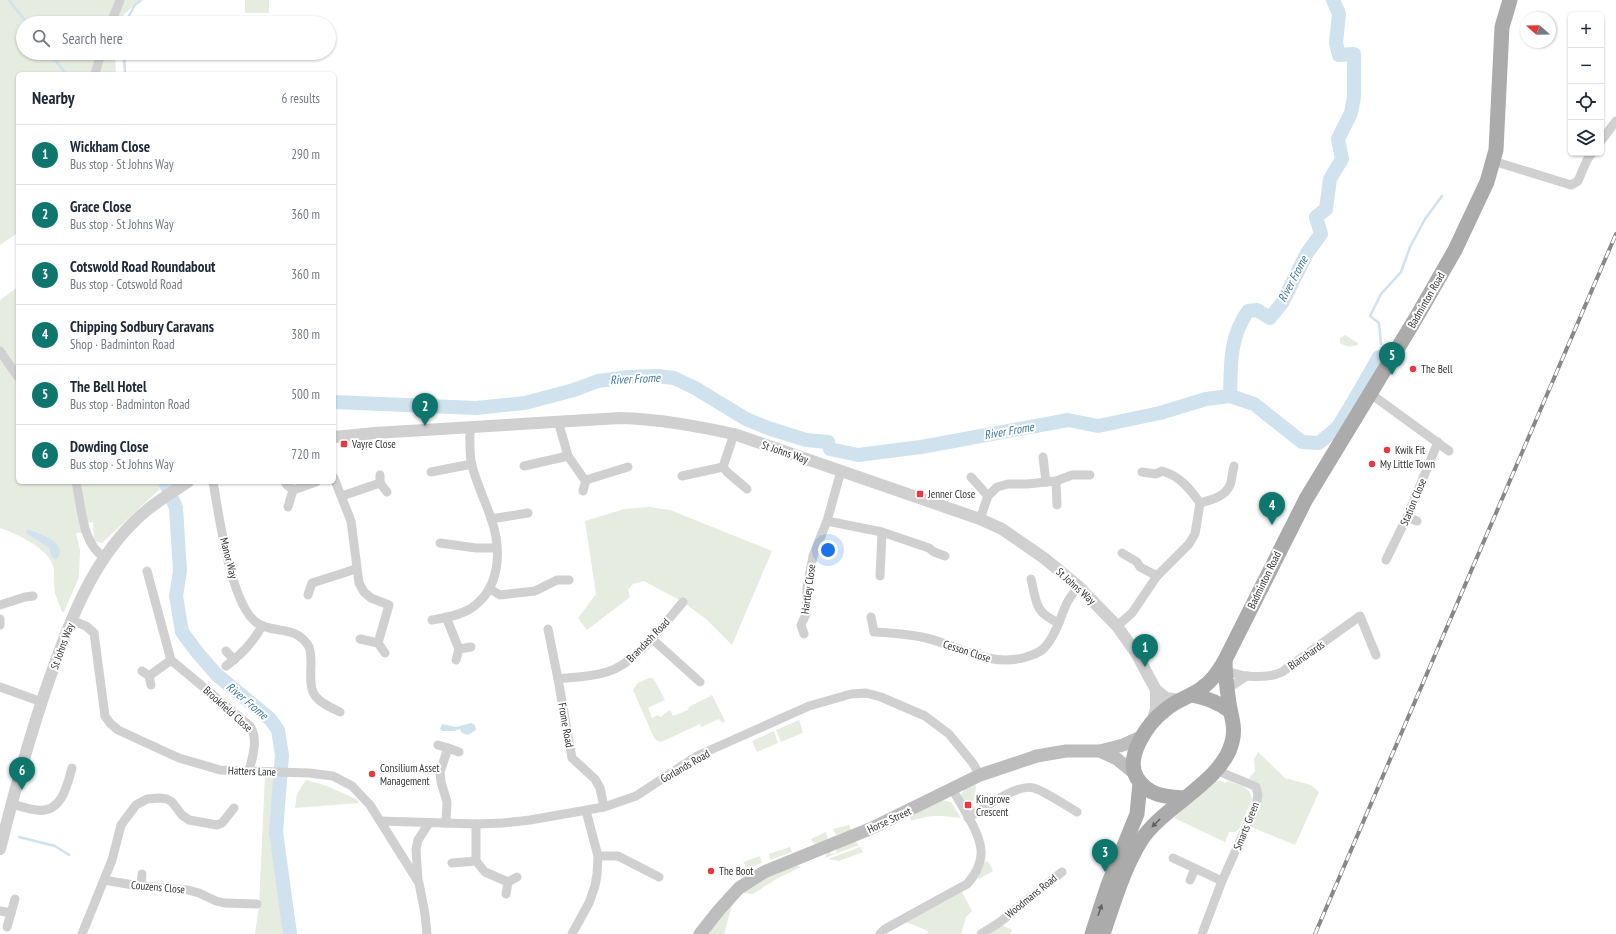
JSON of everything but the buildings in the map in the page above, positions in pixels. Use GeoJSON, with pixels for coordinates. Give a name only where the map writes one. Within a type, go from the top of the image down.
{"type":"FeatureCollection","features":[{"type":"Feature","properties":{"kind":"main road","name":"Badminton Road"},"geometry":{"type":"LineString","coordinates":[[1186,697],[1206,684],[1223,668],[1306,499],[1371,394],[1455,250],[1487,182],[1496,150],[1499,116],[1502,27],[1510,0]]}},
{"type":"Feature","properties":{"kind":"main road","name":"Badminton Road"},"geometry":{"type":"LineString","coordinates":[[1223,668],[1230,711]]}},
{"type":"Feature","properties":{"kind":"main road"},"geometry":{"type":"LineString","coordinates":[[1092,934],[1108,885],[1137,814],[1137,778],[1134,759],[1141,737],[1152,722],[1165,710],[1186,697],[1208,698],[1221,704],[1230,711],[1234,730],[1232,742],[1227,755],[1216,769],[1156,823],[1142,838],[1127,867],[1103,934]]}},
{"type":"Feature","properties":{"kind":"main road","name":"Horse Street"},"geometry":{"type":"LineString","coordinates":[[700,934],[730,897],[749,880],[780,865],[872,828],[952,789],[1002,767],[1048,753],[1075,750],[1100,751],[1123,745],[1141,737]]}},
{"type":"Feature","properties":{"kind":"main road","name":"Horse Street"},"geometry":{"type":"LineString","coordinates":[[1100,751],[1117,759],[1137,778]]}},
{"type":"Feature","properties":{"kind":"main road"},"geometry":{"type":"LineString","coordinates":[[1137,778],[1147,790],[1157,795],[1168,798],[1185,798]]}},
{"type":"Feature","properties":{"kind":"street"},"geometry":{"type":"LineString","coordinates":[[114,16],[120,0]]}},
{"type":"Feature","properties":{"kind":"street"},"geometry":{"type":"LineString","coordinates":[[96,72],[99,60]]}},
{"type":"Feature","properties":{"kind":"street"},"geometry":{"type":"LineString","coordinates":[[1604,137],[1616,121]]}},
{"type":"Feature","properties":{"kind":"street"},"geometry":{"type":"LineString","coordinates":[[1493,161],[1571,185],[1578,181],[1590,156]]}},
{"type":"Feature","properties":{"kind":"street"},"geometry":{"type":"LineString","coordinates":[[0,350],[16,374]]}},
{"type":"Feature","properties":{"kind":"street"},"geometry":{"type":"LineString","coordinates":[[1371,394],[1449,451]]}},
{"type":"Feature","properties":{"kind":"street","name":"St Johns Way"},"geometry":{"type":"LineString","coordinates":[[336,437],[558,421],[620,418],[652,419],[694,425],[734,434],[980,519],[1002,529],[1044,558],[1078,586],[1117,626],[1136,653],[1156,690],[1156,709],[1152,722]]}},
{"type":"Feature","properties":{"kind":"street"},"geometry":{"type":"LineString","coordinates":[[558,421],[568,456],[581,476],[586,480]]}},
{"type":"Feature","properties":{"kind":"street"},"geometry":{"type":"LineString","coordinates":[[432,620],[469,609],[490,589],[496,571],[497,548],[491,519],[478,486],[472,464],[470,427]]}},
{"type":"Feature","properties":{"kind":"street"},"geometry":{"type":"LineString","coordinates":[[723,467],[734,434]]}},
{"type":"Feature","properties":{"kind":"street","name":"Station Close"},"geometry":{"type":"LineString","coordinates":[[1386,560],[1407,516],[1438,442]]}},
{"type":"Feature","properties":{"kind":"street"},"geometry":{"type":"LineString","coordinates":[[524,466],[568,456]]}},
{"type":"Feature","properties":{"kind":"street"},"geometry":{"type":"LineString","coordinates":[[1043,457],[1046,482]]}},
{"type":"Feature","properties":{"kind":"street"},"geometry":{"type":"LineString","coordinates":[[431,472],[472,464]]}},
{"type":"Feature","properties":{"kind":"street"},"geometry":{"type":"LineString","coordinates":[[1200,503],[1214,499],[1223,494],[1231,484],[1230,478],[1234,466]]}},
{"type":"Feature","properties":{"kind":"street"},"geometry":{"type":"LineString","coordinates":[[586,480],[628,467]]}},
{"type":"Feature","properties":{"kind":"street"},"geometry":{"type":"LineString","coordinates":[[682,476],[723,467]]}},
{"type":"Feature","properties":{"kind":"street"},"geometry":{"type":"LineString","coordinates":[[723,467],[747,489]]}},
{"type":"Feature","properties":{"kind":"street","name":"Hartley Close"},"geometry":{"type":"LineString","coordinates":[[804,634],[801,625],[806,614],[809,571],[813,556],[827,521],[841,471]]}},
{"type":"Feature","properties":{"kind":"street"},"geometry":{"type":"LineString","coordinates":[[1117,626],[1132,613],[1157,576],[1189,544],[1195,534],[1200,503],[1189,488],[1179,478],[1162,471],[1156,474],[1142,472]]}},
{"type":"Feature","properties":{"kind":"street"},"geometry":{"type":"LineString","coordinates":[[980,519],[988,496],[997,487],[1002,485],[1046,482],[1072,475],[1080,479],[1090,475]]}},
{"type":"Feature","properties":{"kind":"street"},"geometry":{"type":"LineString","coordinates":[[971,477],[988,496]]}},
{"type":"Feature","properties":{"kind":"street"},"geometry":{"type":"LineString","coordinates":[[342,496],[380,479],[387,492]]}},
{"type":"Feature","properties":{"kind":"street"},"geometry":{"type":"LineString","coordinates":[[583,491],[586,480]]}},
{"type":"Feature","properties":{"kind":"street"},"geometry":{"type":"LineString","coordinates":[[1056,480],[1057,505]]}},
{"type":"Feature","properties":{"kind":"street"},"geometry":{"type":"LineString","coordinates":[[336,482],[351,521],[356,569],[359,582],[364,592],[371,598],[389,605],[378,643]]}},
{"type":"Feature","properties":{"kind":"street"},"geometry":{"type":"LineString","coordinates":[[76,484],[84,521],[91,544],[94,549],[105,558]]}},
{"type":"Feature","properties":{"kind":"street","name":"St Johns Way"},"geometry":{"type":"LineString","coordinates":[[0,849],[42,702],[71,620],[82,595],[117,542],[145,512],[185,484]]}},
{"type":"Feature","properties":{"kind":"street","name":"Manor Way"},"geometry":{"type":"LineString","coordinates":[[213,484],[227,558],[234,582],[245,611],[253,620],[262,626]]}},
{"type":"Feature","properties":{"kind":"street"},"geometry":{"type":"LineString","coordinates":[[288,507],[290,487],[306,484]]}},
{"type":"Feature","properties":{"kind":"street"},"geometry":{"type":"LineString","coordinates":[[491,519],[528,512]]}},
{"type":"Feature","properties":{"kind":"street"},"geometry":{"type":"LineString","coordinates":[[1407,516],[1417,521]]}},
{"type":"Feature","properties":{"kind":"street"},"geometry":{"type":"LineString","coordinates":[[827,521],[882,532],[929,548],[934,552],[946,556]]}},
{"type":"Feature","properties":{"kind":"street"},"geometry":{"type":"LineString","coordinates":[[880,576],[882,532]]}},
{"type":"Feature","properties":{"kind":"street"},"geometry":{"type":"LineString","coordinates":[[440,543],[476,548],[497,548]]}},
{"type":"Feature","properties":{"kind":"street"},"geometry":{"type":"LineString","coordinates":[[1122,553],[1137,562],[1140,567],[1157,576]]}},
{"type":"Feature","properties":{"kind":"street"},"geometry":{"type":"LineString","coordinates":[[308,595],[312,583],[356,569]]}},
{"type":"Feature","properties":{"kind":"street"},"geometry":{"type":"LineString","coordinates":[[147,571],[171,660],[147,677]]}},
{"type":"Feature","properties":{"kind":"street"},"geometry":{"type":"LineString","coordinates":[[1031,579],[1040,612],[1046,617],[1059,623]]}},
{"type":"Feature","properties":{"kind":"street"},"geometry":{"type":"LineString","coordinates":[[490,589],[500,595],[535,591],[557,580],[569,580]]}},
{"type":"Feature","properties":{"kind":"street","name":"Cesson Close"},"geometry":{"type":"LineString","coordinates":[[871,617],[874,632],[916,636],[940,642],[983,658],[1011,660],[1037,654],[1044,648],[1051,639],[1068,601],[1078,586]]}},
{"type":"Feature","properties":{"kind":"street"},"geometry":{"type":"LineString","coordinates":[[0,605],[27,594]]}},
{"type":"Feature","properties":{"kind":"street","name":"Brandash Road"},"geometry":{"type":"LineString","coordinates":[[558,679],[608,672],[627,663],[683,602]]}},
{"type":"Feature","properties":{"kind":"street","name":"Blanchards"},"geometry":{"type":"LineString","coordinates":[[1223,668],[1247,676],[1275,675],[1282,672],[1360,616],[1376,655]]}},
{"type":"Feature","properties":{"kind":"street"},"geometry":{"type":"LineString","coordinates":[[446,617],[459,649],[456,660]]}},
{"type":"Feature","properties":{"kind":"street"},"geometry":{"type":"LineString","coordinates":[[0,619],[0,625]]}},
{"type":"Feature","properties":{"kind":"street","name":"Hatters Lane"},"geometry":{"type":"LineString","coordinates":[[71,620],[86,626],[94,633],[105,716],[118,730],[179,758],[220,770],[309,773],[333,776],[352,786],[370,805],[419,883],[427,934]]}},
{"type":"Feature","properties":{"kind":"street"},"geometry":{"type":"LineString","coordinates":[[226,651],[230,663],[250,646],[262,626],[291,632],[304,640],[309,646],[311,659],[310,686],[319,707],[340,712]]}},
{"type":"Feature","properties":{"kind":"street","name":"Frome Road"},"geometry":{"type":"LineString","coordinates":[[548,629],[572,758],[595,779],[600,788],[604,807]]}},
{"type":"Feature","properties":{"kind":"street"},"geometry":{"type":"LineString","coordinates":[[650,638],[700,682]]}},
{"type":"Feature","properties":{"kind":"street"},"geometry":{"type":"LineString","coordinates":[[360,639],[378,643],[385,653]]}},
{"type":"Feature","properties":{"kind":"street"},"geometry":{"type":"LineString","coordinates":[[459,649],[471,647]]}},
{"type":"Feature","properties":{"kind":"street","name":"Brookfield Close"},"geometry":{"type":"LineString","coordinates":[[171,660],[250,726],[255,734],[255,743],[249,772]]}},
{"type":"Feature","properties":{"kind":"street"},"geometry":{"type":"LineString","coordinates":[[1227,689],[1247,676]]}},
{"type":"Feature","properties":{"kind":"street"},"geometry":{"type":"LineString","coordinates":[[0,687],[42,702]]}},
{"type":"Feature","properties":{"kind":"street"},"geometry":{"type":"LineString","coordinates":[[1156,690],[1166,698],[1186,697]]}},
{"type":"Feature","properties":{"kind":"street","name":"Gorlands Road"},"geometry":{"type":"LineString","coordinates":[[380,821],[476,824],[530,820],[604,807],[636,796],[698,756],[809,706],[851,694],[866,693],[925,716],[949,734],[972,762],[980,776]]}},
{"type":"Feature","properties":{"kind":"street"},"geometry":{"type":"LineString","coordinates":[[438,745],[459,752]]}},
{"type":"Feature","properties":{"kind":"street"},"geometry":{"type":"LineString","coordinates":[[446,823],[447,802],[441,782],[440,772],[448,748]]}},
{"type":"Feature","properties":{"kind":"street"},"geometry":{"type":"LineString","coordinates":[[12,804],[38,810],[52,808],[61,799],[72,768]]}},
{"type":"Feature","properties":{"kind":"street","name":"Smarts Green"},"geometry":{"type":"LineString","coordinates":[[1202,934],[1222,881],[1256,805],[1258,795],[1256,787],[1216,769]]}},
{"type":"Feature","properties":{"kind":"street"},"geometry":{"type":"LineString","coordinates":[[968,818],[1010,793],[1027,787],[1035,788],[1070,804],[1077,812]]}},
{"type":"Feature","properties":{"kind":"street"},"geometry":{"type":"LineString","coordinates":[[880,934],[885,929],[967,884],[973,878],[978,866],[981,851],[968,818],[952,789]]}},
{"type":"Feature","properties":{"kind":"street"},"geometry":{"type":"LineString","coordinates":[[82,934],[112,860],[121,825],[136,805],[147,800],[159,798],[172,802],[182,815],[189,820],[217,825],[222,823],[234,808]]}},
{"type":"Feature","properties":{"kind":"street"},"geometry":{"type":"LineString","coordinates":[[572,934],[589,903],[595,886],[598,856],[586,811]]}},
{"type":"Feature","properties":{"kind":"street"},"geometry":{"type":"LineString","coordinates":[[419,883],[416,849],[418,840],[429,823]]}},
{"type":"Feature","properties":{"kind":"street"},"geometry":{"type":"LineString","coordinates":[[476,824],[476,861],[485,872],[508,882]]}},
{"type":"Feature","properties":{"kind":"street"},"geometry":{"type":"LineString","coordinates":[[598,856],[618,856],[658,877]]}},
{"type":"Feature","properties":{"kind":"street"},"geometry":{"type":"LineString","coordinates":[[1173,858],[1222,881]]}},
{"type":"Feature","properties":{"kind":"street"},"geometry":{"type":"LineString","coordinates":[[452,863],[476,861]]}},
{"type":"Feature","properties":{"kind":"street"},"geometry":{"type":"LineString","coordinates":[[1190,880],[1195,869]]}},
{"type":"Feature","properties":{"kind":"street","name":"Woodmans Road"},"geometry":{"type":"LineString","coordinates":[[981,934],[1000,922],[1062,872]]}},
{"type":"Feature","properties":{"kind":"street"},"geometry":{"type":"LineString","coordinates":[[141,886],[142,874]]}},
{"type":"Feature","properties":{"kind":"street"},"geometry":{"type":"LineString","coordinates":[[508,882],[517,877]]}},
{"type":"Feature","properties":{"kind":"street","name":"Couzens Close"},"geometry":{"type":"LineString","coordinates":[[104,880],[141,886],[188,890],[199,893],[216,902],[256,904]]}},
{"type":"Feature","properties":{"kind":"street"},"geometry":{"type":"LineString","coordinates":[[506,894],[508,882]]}},
{"type":"Feature","properties":{"kind":"street"},"geometry":{"type":"LineString","coordinates":[[236,894],[236,903]]}},
{"type":"Feature","properties":{"kind":"street"},"geometry":{"type":"LineString","coordinates":[[7,927],[15,900]]}},
{"type":"Feature","properties":{"kind":"street"},"geometry":{"type":"LineString","coordinates":[[0,911],[11,913]]}},
{"type":"Feature","properties":{"kind":"shaded area"},"geometry":{"type":"Polygon","coordinates":[[[0,0],[140,0],[122,16],[16,16],[16,60],[115,60],[116,72],[16,72],[16,234],[0,245],[0,0]]]}},
{"type":"Feature","properties":{"kind":"shaded area"},"geometry":{"type":"Polygon","coordinates":[[[245,0],[269,0],[269,13],[245,13],[245,0]]]}},
{"type":"Feature","properties":{"kind":"shaded area"},"geometry":{"type":"Polygon","coordinates":[[[16,288],[16,484],[162,484],[163,486],[102,543],[94,541],[93,522],[82,524],[82,533],[76,533],[80,550],[79,577],[64,612],[62,612],[55,592],[54,568],[50,560],[31,542],[0,528],[0,300],[16,288]],[[29,529],[27,530],[49,548],[55,559],[48,537],[29,529]]]}},
{"type":"Feature","properties":{"kind":"shaded area"},"geometry":{"type":"Polygon","coordinates":[[[1345,335],[1358,343],[1358,345],[1349,346],[1340,343],[1340,338],[1345,335]]]}},
{"type":"Feature","properties":{"kind":"shaded area"},"geometry":{"type":"Polygon","coordinates":[[[649,507],[670,510],[772,551],[732,645],[706,619],[683,602],[644,581],[633,584],[628,590],[630,597],[587,630],[578,618],[596,594],[585,521],[624,509],[649,507]]]}},
{"type":"Feature","properties":{"kind":"shaded area"},"geometry":{"type":"Polygon","coordinates":[[[649,678],[653,678],[665,700],[648,708],[652,718],[658,715],[660,717],[670,710],[673,716],[688,710],[689,707],[712,695],[725,721],[722,723],[719,719],[701,727],[700,724],[661,742],[658,741],[654,738],[633,690],[638,683],[649,678]]]}},
{"type":"Feature","properties":{"kind":"shaded area"},"geometry":{"type":"Polygon","coordinates":[[[799,720],[803,732],[781,742],[776,730],[799,720]]]}},
{"type":"Feature","properties":{"kind":"shaded area"},"geometry":{"type":"Polygon","coordinates":[[[774,731],[778,743],[757,752],[752,741],[774,731]]]}},
{"type":"Feature","properties":{"kind":"shaded area"},"geometry":{"type":"Polygon","coordinates":[[[1258,752],[1285,778],[1311,785],[1319,792],[1295,845],[1249,826],[1259,805],[1254,781],[1249,778],[1255,771],[1254,759],[1258,752]]]}},
{"type":"Feature","properties":{"kind":"shaded area"},"geometry":{"type":"Polygon","coordinates":[[[265,775],[284,776],[283,843],[297,934],[255,934],[259,906],[265,775]]]}},
{"type":"Feature","properties":{"kind":"shaded area"},"geometry":{"type":"Polygon","coordinates":[[[306,780],[327,786],[356,799],[359,803],[295,808],[297,794],[306,780]]]}},
{"type":"Feature","properties":{"kind":"shaded area"},"geometry":{"type":"Polygon","coordinates":[[[1214,781],[1226,783],[1227,781],[1244,787],[1251,795],[1252,800],[1239,829],[1235,832],[1229,832],[1225,842],[1174,818],[1206,786],[1214,781]]]}},
{"type":"Feature","properties":{"kind":"shaded area"},"geometry":{"type":"Polygon","coordinates":[[[975,783],[976,787],[974,800],[971,802],[976,809],[970,811],[961,800],[961,797],[965,789],[975,783]]]}},
{"type":"Feature","properties":{"kind":"shaded area"},"geometry":{"type":"Polygon","coordinates":[[[942,800],[951,802],[961,818],[936,816],[911,821],[910,815],[942,800]]]}},
{"type":"Feature","properties":{"kind":"shaded area"},"geometry":{"type":"Polygon","coordinates":[[[849,825],[851,830],[836,835],[833,829],[849,825]]]}},
{"type":"Feature","properties":{"kind":"shaded area"},"geometry":{"type":"Polygon","coordinates":[[[826,832],[828,840],[814,844],[811,839],[826,832]]]}},
{"type":"Feature","properties":{"kind":"shaded area"},"geometry":{"type":"Polygon","coordinates":[[[855,841],[859,845],[825,858],[827,853],[836,853],[837,848],[855,841]]]}},
{"type":"Feature","properties":{"kind":"shaded area"},"geometry":{"type":"Polygon","coordinates":[[[790,847],[792,852],[770,860],[769,854],[790,847]]]}},
{"type":"Feature","properties":{"kind":"shaded area"},"geometry":{"type":"Polygon","coordinates":[[[860,847],[863,852],[839,861],[828,859],[860,847]]]}},
{"type":"Feature","properties":{"kind":"shaded area"},"geometry":{"type":"Polygon","coordinates":[[[760,856],[762,863],[747,868],[743,862],[760,856]]]}},
{"type":"Feature","properties":{"kind":"shaded area"},"geometry":{"type":"Polygon","coordinates":[[[988,861],[993,871],[979,879],[978,877],[982,863],[988,861]]]}},
{"type":"Feature","properties":{"kind":"shaded area"},"geometry":{"type":"Polygon","coordinates":[[[796,865],[801,867],[778,878],[753,894],[743,893],[759,880],[796,865]]]}},
{"type":"Feature","properties":{"kind":"shaded area"},"geometry":{"type":"Polygon","coordinates":[[[962,892],[972,911],[966,917],[961,934],[927,934],[928,931],[906,922],[962,892]]]}},
{"type":"Feature","properties":{"kind":"shaded area"},"geometry":{"type":"Polygon","coordinates":[[[733,902],[724,934],[709,934],[710,931],[733,902]]]}},
{"type":"Feature","properties":{"kind":"shaded area"},"geometry":{"type":"Polygon","coordinates":[[[1002,925],[1012,930],[1010,934],[989,934],[1002,925]]]}},
{"type":"Feature","properties":{"kind":"water"},"geometry":{"type":"Polygon","coordinates":[[[29,529],[46,536],[56,543],[60,552],[58,558],[55,559],[52,557],[49,548],[26,532],[29,529]]]}},
{"type":"Feature","properties":{"kind":"water"},"geometry":{"type":"Polygon","coordinates":[[[471,723],[475,725],[476,730],[468,735],[462,733],[460,729],[454,731],[442,731],[440,729],[442,724],[456,727],[471,723]]]}},
{"type":"Feature","properties":{"kind":"waterway"},"geometry":{"type":"LineString","coordinates":[[9,0],[22,16]]}},
{"type":"Feature","properties":{"kind":"waterway"},"geometry":{"type":"LineString","coordinates":[[129,16],[135,5],[141,0]]}},
{"type":"Feature","properties":{"kind":"waterway","name":"River Frome"},"geometry":{"type":"LineString","coordinates":[[336,402],[476,408],[525,403],[574,390],[598,381],[628,377],[657,376],[674,378],[695,388],[746,419],[768,428],[806,440],[828,442],[830,449],[858,455],[921,447],[1068,420],[1098,426],[1160,413],[1206,399],[1230,396],[1232,352],[1237,331],[1248,311],[1257,310],[1270,318],[1282,303],[1307,253],[1321,234],[1316,217],[1326,209],[1330,179],[1342,159],[1338,139],[1351,113],[1354,97],[1354,54],[1339,55],[1336,43],[1339,14],[1333,0]]}},
{"type":"Feature","properties":{"kind":"waterway"},"geometry":{"type":"LineString","coordinates":[[55,60],[64,72]]}},
{"type":"Feature","properties":{"kind":"waterway"},"geometry":{"type":"LineString","coordinates":[[124,60],[125,72]]}},
{"type":"Feature","properties":{"kind":"waterway"},"geometry":{"type":"LineString","coordinates":[[1381,344],[1379,323],[1370,316],[1381,294],[1401,272],[1410,247],[1425,219],[1442,196]]}},
{"type":"Feature","properties":{"kind":"waterway"},"geometry":{"type":"LineString","coordinates":[[1379,357],[1382,351]]}},
{"type":"Feature","properties":{"kind":"waterway"},"geometry":{"type":"LineString","coordinates":[[1230,396],[1254,404],[1302,442],[1319,443],[1338,427],[1379,357]]}},
{"type":"Feature","properties":{"kind":"waterway","name":"River Frome"},"geometry":{"type":"LineString","coordinates":[[166,484],[176,508],[180,571],[176,596],[182,632],[216,674],[270,719],[278,730],[282,755],[276,832],[290,934]]}},
{"type":"Feature","properties":{"kind":"waterway"},"geometry":{"type":"LineString","coordinates":[[19,837],[55,846],[69,855]]}},
{"type":"Feature","properties":{"kind":"railway"},"geometry":{"type":"LineString","coordinates":[[1315,934],[1616,234]]}},
{"type":"Feature","properties":{"kind":"place","name":"The Bell"},"geometry":{"type":"Point","coordinates":[1413,369]}},
{"type":"Feature","properties":{"kind":"place","name":"The Bell Hotel"},"geometry":{"type":"Point","coordinates":[1392,375]}},
{"type":"Feature","properties":{"kind":"place","name":"Grace Close"},"geometry":{"type":"Point","coordinates":[425,426]}},
{"type":"Feature","properties":{"kind":"place","name":"Vayre Close"},"geometry":{"type":"Point","coordinates":[344,444]}},
{"type":"Feature","properties":{"kind":"place","name":"Kwik Fit"},"geometry":{"type":"Point","coordinates":[1387,450]}},
{"type":"Feature","properties":{"kind":"place","name":"My Little Town"},"geometry":{"type":"Point","coordinates":[1372,464]}},
{"type":"Feature","properties":{"kind":"place","name":"Jenner Close"},"geometry":{"type":"Point","coordinates":[920,494]}},
{"type":"Feature","properties":{"kind":"place","name":"Chipping Sodbury Caravans"},"geometry":{"type":"Point","coordinates":[1272,525]}},
{"type":"Feature","properties":{"kind":"place","name":"Wickham Close"},"geometry":{"type":"Point","coordinates":[1145,667]}},
{"type":"Feature","properties":{"kind":"place","name":"Consilium Asset Management"},"geometry":{"type":"Point","coordinates":[372,774]}},
{"type":"Feature","properties":{"kind":"place","name":"Dowding Close"},"geometry":{"type":"Point","coordinates":[22,790]}},
{"type":"Feature","properties":{"kind":"place","name":"Kingrove Crescent"},"geometry":{"type":"Point","coordinates":[968,805]}},
{"type":"Feature","properties":{"kind":"place","name":"The Boot"},"geometry":{"type":"Point","coordinates":[711,871]}},
{"type":"Feature","properties":{"kind":"place","name":"Cotswold Road Roundabout"},"geometry":{"type":"Point","coordinates":[1105,872]}}]}
